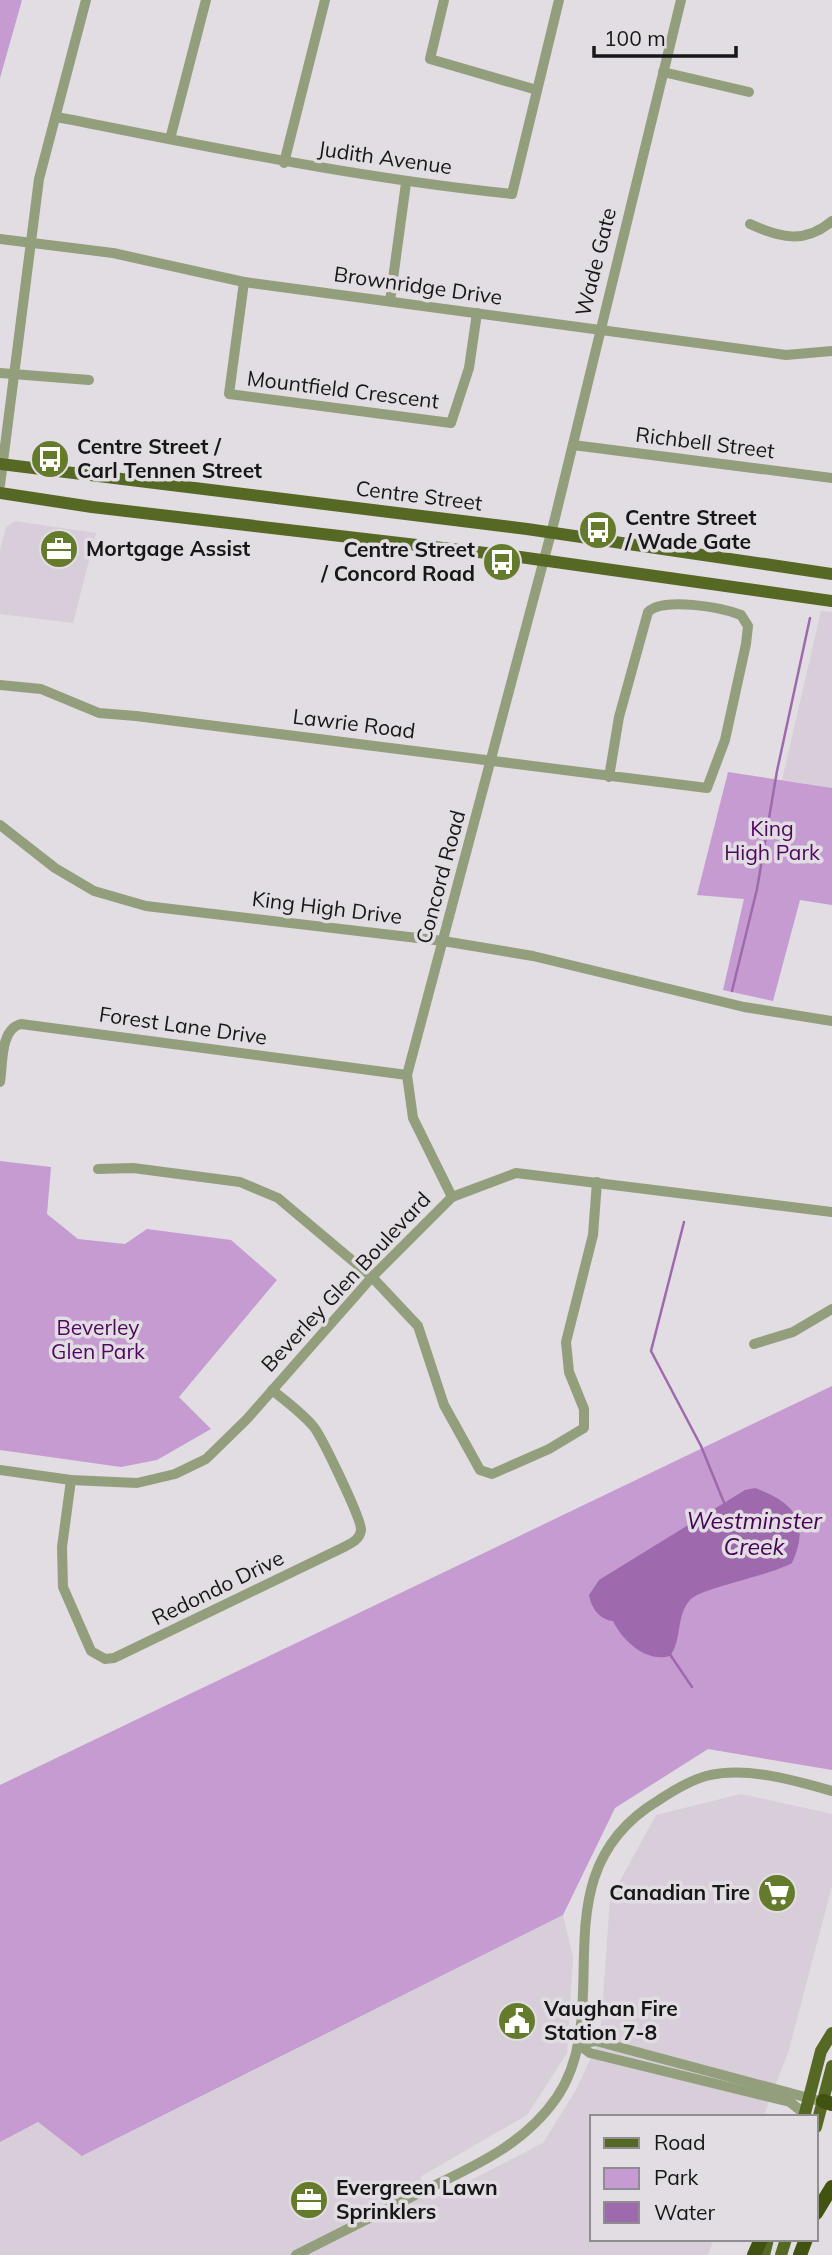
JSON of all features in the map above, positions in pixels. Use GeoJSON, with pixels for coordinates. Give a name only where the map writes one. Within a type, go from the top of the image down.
{"type":"FeatureCollection","features":[{"type":"Feature","properties":{"kind":"highway"},"geometry":{"type":"LineString","coordinates":[[818,2210],[832,2187]]}},
{"type":"Feature","properties":{"kind":"main road","name":"Centre Street"},"geometry":{"type":"LineString","coordinates":[[1,464],[551,533],[832,574]]}},
{"type":"Feature","properties":{"kind":"main road"},"geometry":{"type":"LineString","coordinates":[[0,493],[542,561],[832,601]]}},
{"type":"Feature","properties":{"kind":"main road"},"geometry":{"type":"LineString","coordinates":[[822,2101],[821,2051],[831,2039]]}},
{"type":"Feature","properties":{"kind":"main road"},"geometry":{"type":"LineString","coordinates":[[818,2118],[832,2066]]}},
{"type":"Feature","properties":{"kind":"main road"},"geometry":{"type":"LineString","coordinates":[[804,2115],[822,2101]]}},
{"type":"Feature","properties":{"kind":"street"},"geometry":{"type":"LineString","coordinates":[[0,485],[39,179],[86,0]]}},
{"type":"Feature","properties":{"kind":"street"},"geometry":{"type":"LineString","coordinates":[[170,139],[206,0]]}},
{"type":"Feature","properties":{"kind":"street"},"geometry":{"type":"LineString","coordinates":[[284,163],[325,0]]}},
{"type":"Feature","properties":{"kind":"street"},"geometry":{"type":"LineString","coordinates":[[444,0],[430,59],[537,90]]}},
{"type":"Feature","properties":{"kind":"street","name":"Judith Avenue"},"geometry":{"type":"LineString","coordinates":[[57,117],[284,163],[406,183],[512,194],[559,0]]}},
{"type":"Feature","properties":{"kind":"street","name":"Wade Gate"},"geometry":{"type":"LineString","coordinates":[[542,561],[573,445],[681,0]]}},
{"type":"Feature","properties":{"kind":"street"},"geometry":{"type":"LineString","coordinates":[[663,72],[749,92]]}},
{"type":"Feature","properties":{"kind":"street"},"geometry":{"type":"LineString","coordinates":[[390,301],[406,183]]}},
{"type":"Feature","properties":{"kind":"street"},"geometry":{"type":"LineString","coordinates":[[750,224],[786,237],[805,237],[832,221]]}},
{"type":"Feature","properties":{"kind":"street","name":"Brownridge Drive"},"geometry":{"type":"LineString","coordinates":[[0,239],[113,253],[244,282],[786,355],[832,351]]}},
{"type":"Feature","properties":{"kind":"street","name":"Mountfield Crescent"},"geometry":{"type":"LineString","coordinates":[[244,282],[229,394],[451,423],[469,368],[477,313]]}},
{"type":"Feature","properties":{"kind":"street"},"geometry":{"type":"LineString","coordinates":[[0,373],[89,380]]}},
{"type":"Feature","properties":{"kind":"street","name":"Richbell Street"},"geometry":{"type":"LineString","coordinates":[[573,445],[832,478]]}},
{"type":"Feature","properties":{"kind":"street","name":"Concord Road"},"geometry":{"type":"LineString","coordinates":[[452,1197],[414,1118],[407,1076],[542,561]]}},
{"type":"Feature","properties":{"kind":"street","name":"Lawrie Road"},"geometry":{"type":"LineString","coordinates":[[0,685],[41,689],[99,713],[492,760],[609,776],[707,788],[725,740],[748,626],[737,613],[671,603],[654,606],[643,621],[619,717],[609,776]]}},
{"type":"Feature","properties":{"kind":"street","name":"King High Drive"},"geometry":{"type":"LineString","coordinates":[[0,825],[55,868],[94,891],[146,906],[443,941],[533,956],[744,1007],[832,1021]]}},
{"type":"Feature","properties":{"kind":"street","name":"Forest Lane Drive"},"geometry":{"type":"LineString","coordinates":[[0,1082],[6,1035],[14,1026],[21,1024],[407,1076]]}},
{"type":"Feature","properties":{"kind":"street"},"geometry":{"type":"LineString","coordinates":[[98,1168],[133,1168],[240,1182],[278,1198],[372,1277],[418,1326],[444,1405],[480,1470],[492,1474],[506,1470],[576,1435],[584,1428],[584,1409],[569,1372],[566,1342],[593,1235],[597,1182]]}},
{"type":"Feature","properties":{"kind":"street","name":"Beverley Glen Boulevard"},"geometry":{"type":"LineString","coordinates":[[0,1470],[71,1480],[137,1483],[175,1474],[206,1459],[272,1390],[372,1277],[452,1197],[516,1173],[832,1212]]}},
{"type":"Feature","properties":{"kind":"street"},"geometry":{"type":"LineString","coordinates":[[754,1344],[793,1332],[832,1309]]}},
{"type":"Feature","properties":{"kind":"street","name":"Redondo Drive"},"geometry":{"type":"LineString","coordinates":[[71,1480],[62,1547],[63,1587],[91,1651],[105,1658],[114,1658],[342,1548],[355,1541],[360,1534],[360,1521],[315,1428],[272,1390]]}},
{"type":"Feature","properties":{"kind":"street"},"geometry":{"type":"LineString","coordinates":[[296,2255],[498,2154],[534,2126],[556,2099],[565,2084],[578,2044],[588,1900],[599,1865],[619,1833],[646,1807],[687,1783],[709,1776],[754,1774],[832,1791]]}},
{"type":"Feature","properties":{"kind":"street"},"geometry":{"type":"LineString","coordinates":[[578,2044],[596,2041],[822,2101]]}},
{"type":"Feature","properties":{"kind":"street"},"geometry":{"type":"LineString","coordinates":[[578,2044],[592,2053],[790,2102],[804,2115]]}},
{"type":"Feature","properties":{"kind":"shaded area"},"geometry":{"type":"Polygon","coordinates":[[[15,521],[96,533],[73,623],[0,614],[0,550],[6,527],[15,521]]]}},
{"type":"Feature","properties":{"kind":"shaded area"},"geometry":{"type":"Polygon","coordinates":[[[821,611],[832,612],[832,788],[782,780],[821,611]]]}},
{"type":"Feature","properties":{"kind":"shaded area"},"geometry":{"type":"Polygon","coordinates":[[[741,1794],[832,1814],[832,1886],[788,2053],[764,2115],[590,2115],[590,2241],[713,2241],[708,2255],[0,2255],[0,2142],[38,2122],[83,2156],[563,1915],[573,1957],[567,2053],[527,2115],[420,2177],[432,2200],[543,2143],[576,2090],[600,2038],[610,1899],[656,1815],[741,1794]]]}},
{"type":"Feature","properties":{"kind":"green space"},"geometry":{"type":"Polygon","coordinates":[[[0,0],[22,0],[0,78],[0,0]]]}},
{"type":"Feature","properties":{"kind":"green space","name":"King High Park"},"geometry":{"type":"Polygon","coordinates":[[[728,772],[832,788],[832,905],[800,900],[773,1001],[723,990],[744,899],[697,895],[728,772]]]}},
{"type":"Feature","properties":{"kind":"green space","name":"Beverley Glen Park"},"geometry":{"type":"Polygon","coordinates":[[[0,1161],[51,1167],[47,1214],[78,1239],[125,1244],[147,1229],[231,1240],[277,1280],[179,1397],[211,1429],[157,1460],[121,1467],[0,1450],[0,1161]]]}},
{"type":"Feature","properties":{"kind":"green space"},"geometry":{"type":"Polygon","coordinates":[[[832,1386],[832,1770],[708,1749],[615,1808],[563,1915],[82,2156],[38,2122],[0,2142],[0,1785],[832,1386]]]}},
{"type":"Feature","properties":{"kind":"water","name":"Westminster Creek"},"geometry":{"type":"Polygon","coordinates":[[[755,1488],[781,1500],[796,1516],[800,1537],[792,1563],[707,1591],[690,1600],[683,1613],[670,1656],[644,1653],[622,1635],[613,1621],[597,1612],[589,1595],[599,1580],[745,1490],[755,1488]]]}},
{"type":"Feature","properties":{"kind":"waterway","name":"Westminster Creek"},"geometry":{"type":"LineString","coordinates":[[732,991],[757,889],[777,771],[810,618]]}},
{"type":"Feature","properties":{"kind":"waterway","name":"Westminster Creek"},"geometry":{"type":"LineString","coordinates":[[684,1222],[651,1351],[701,1446],[725,1505]]}},
{"type":"Feature","properties":{"kind":"waterway","name":"Westminster Creek"},"geometry":{"type":"LineString","coordinates":[[669,1653],[692,1687]]}},
{"type":"Feature","properties":{"kind":"place","name":"Centre Street / Carl Tennen Street"},"geometry":{"type":"Point","coordinates":[50,459]}},
{"type":"Feature","properties":{"kind":"place","name":"Centre Street / Wade Gate"},"geometry":{"type":"Point","coordinates":[598,530]}},
{"type":"Feature","properties":{"kind":"place","name":"Mortgage Assist"},"geometry":{"type":"Point","coordinates":[59,549]}},
{"type":"Feature","properties":{"kind":"place","name":"Centre Street / Concord Road"},"geometry":{"type":"Point","coordinates":[502,562]}},
{"type":"Feature","properties":{"kind":"place","name":"Canadian Tire"},"geometry":{"type":"Point","coordinates":[777,1893]}},
{"type":"Feature","properties":{"kind":"place","name":"Vaughan Fire Station 7-8"},"geometry":{"type":"Point","coordinates":[517,2021]}},
{"type":"Feature","properties":{"kind":"place","name":"Evergreen Lawn Sprinklers"},"geometry":{"type":"Point","coordinates":[309,2200]}}]}
